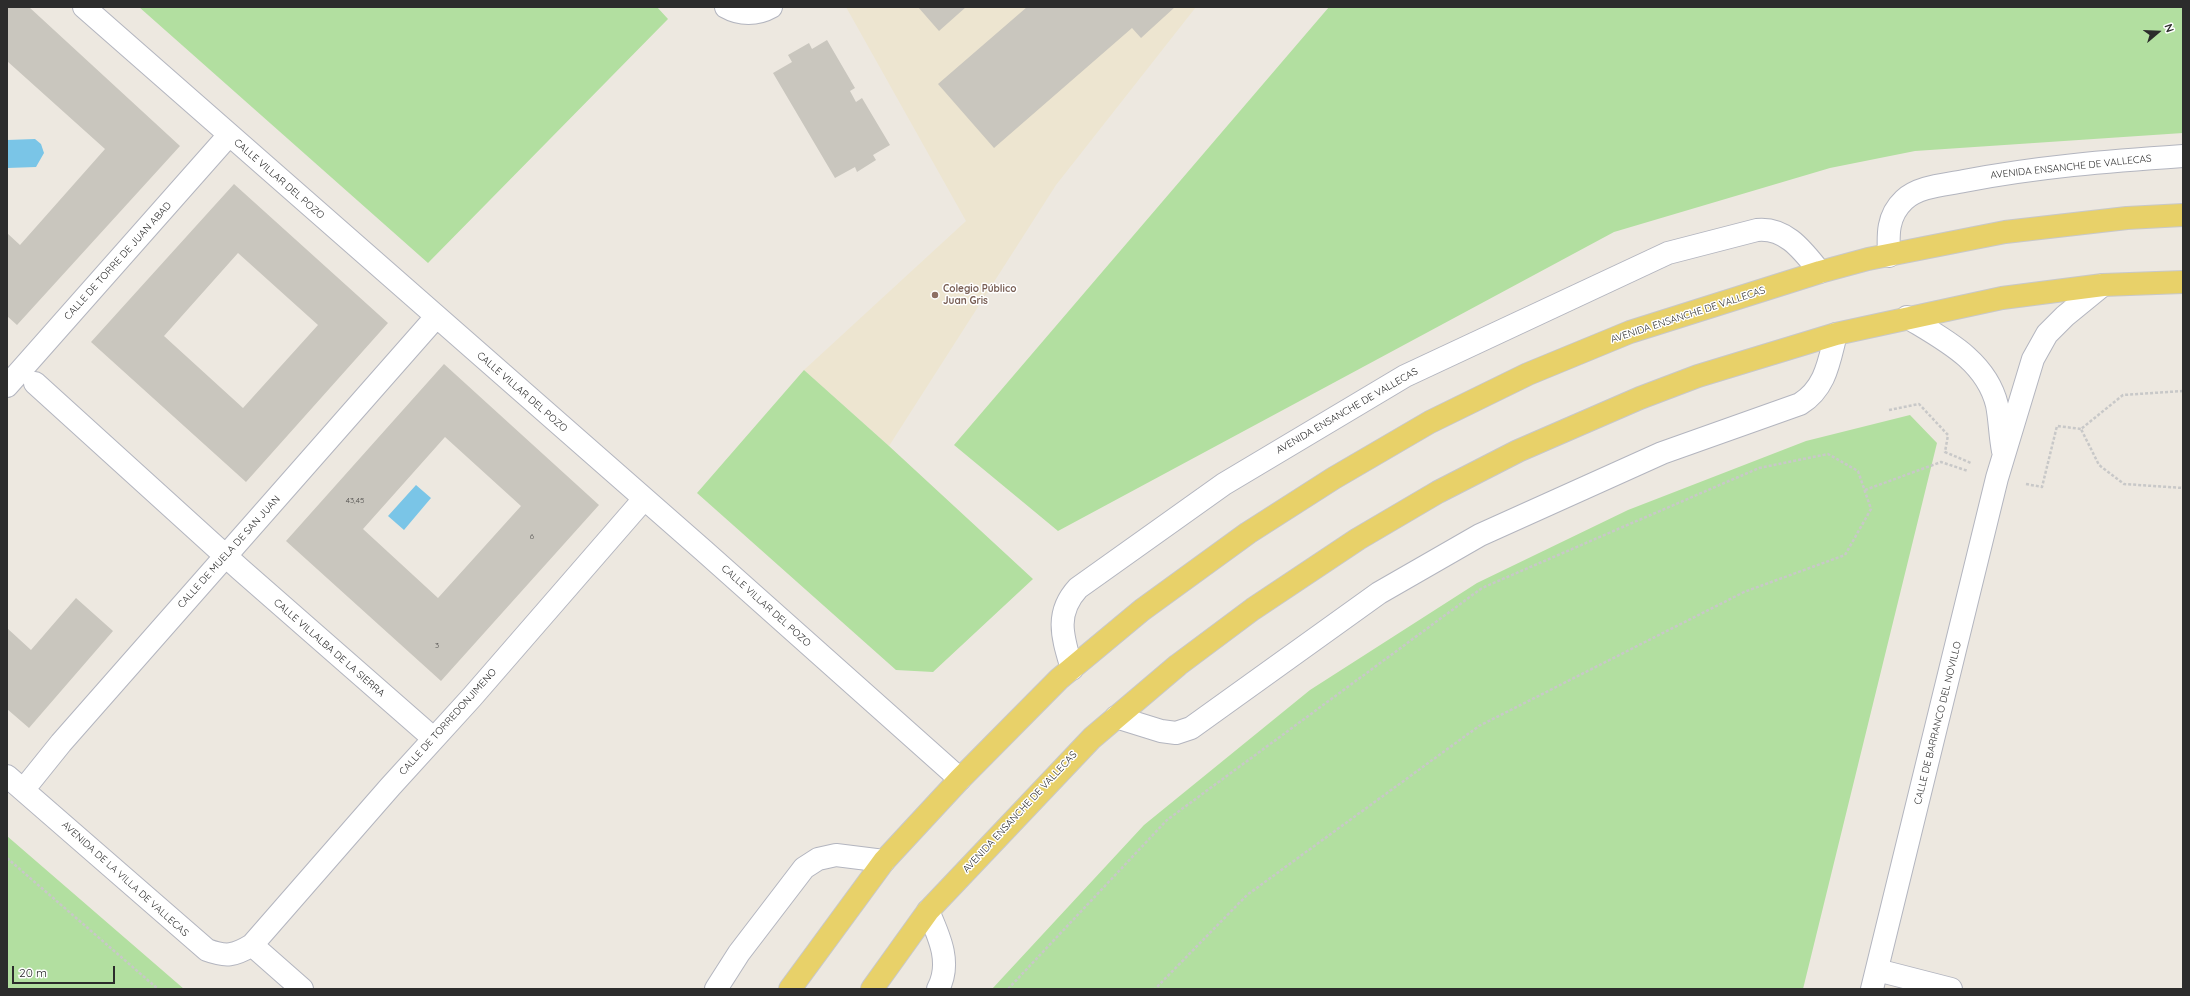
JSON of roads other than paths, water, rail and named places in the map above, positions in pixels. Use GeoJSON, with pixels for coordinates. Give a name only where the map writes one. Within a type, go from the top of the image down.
{"type":"FeatureCollection","features":[{"type":"Feature","properties":{"kind":"main road","name":"AVENIDA ENSANCHE DE VALLECAS"},"geometry":{"type":"LineString","coordinates":[[790,989],[884,861],[960,779],[1072,669],[1142,610],[1248,533],[1334,478],[1430,422],[1528,374],[1630,332],[1820,272],[1868,259],[2005,232],[2127,218],[2183,214]]}},
{"type":"Feature","properties":{"kind":"main road","name":"AVENIDA ENSANCHE DE VALLECAS"},"geometry":{"type":"LineString","coordinates":[[872,989],[928,911],[1079,750],[1116,717],[1178,665],[1253,609],[1358,539],[1438,492],[1518,451],[1640,398],[1698,376],[1836,334],[1907,317],[2002,298],[2103,285],[2183,282]]}},
{"type":"Feature","properties":{"kind":"street","name":"CALLE VILLAR DEL POZO"},"geometry":{"type":"LineString","coordinates":[[84,7],[960,779]]}},
{"type":"Feature","properties":{"kind":"street"},"geometry":{"type":"LineString","coordinates":[[726,7],[736,12],[747,13],[765,10],[771,7]]}},
{"type":"Feature","properties":{"kind":"street","name":"CALLE DE TORRE DE JUAN ABAD"},"geometry":{"type":"LineString","coordinates":[[7,386],[229,135]]}},
{"type":"Feature","properties":{"kind":"street","name":"AVENIDA ENSANCHE DE VALLECAS"},"geometry":{"type":"LineString","coordinates":[[1889,256],[1888,228],[1893,216],[1904,200],[1923,189],[2014,172],[2106,162],[2183,156]]}},
{"type":"Feature","properties":{"kind":"street","name":"AVENIDA ENSANCHE DE VALLECAS"},"geometry":{"type":"LineString","coordinates":[[1072,669],[1064,641],[1063,613],[1068,599],[1078,588],[1224,484],[1405,376],[1668,253],[1757,230],[1768,228],[1782,233],[1797,244],[1820,272]]}},
{"type":"Feature","properties":{"kind":"street","name":"CALLE DE BARRANCO DEL NOVILLO"},"geometry":{"type":"LineString","coordinates":[[1875,980],[1997,478],[2033,359],[2047,334],[2064,316],[2103,285]]}},
{"type":"Feature","properties":{"kind":"street","name":"CALLE DE MUELA DE SAN JUAN"},"geometry":{"type":"LineString","coordinates":[[24,789],[66,737],[436,317]]}},
{"type":"Feature","properties":{"kind":"street","name":"CALLE DE BARRANCO DEL NOVILLO"},"geometry":{"type":"LineString","coordinates":[[1907,317],[1956,346],[1981,371],[1991,388],[1997,406],[2004,458]]}},
{"type":"Feature","properties":{"kind":"street"},"geometry":{"type":"LineString","coordinates":[[1116,717],[1160,731],[1176,732],[1191,728],[1380,593],[1480,535],[1662,453],[1800,404],[1811,397],[1821,385],[1829,364],[1836,334]]}},
{"type":"Feature","properties":{"kind":"street","name":"CALLE VILLALBA DE LA SIERRA"},"geometry":{"type":"LineString","coordinates":[[35,383],[226,556],[433,738]]}},
{"type":"Feature","properties":{"kind":"street","name":"CALLE DE TORREDONJIMENO"},"geometry":{"type":"LineString","coordinates":[[252,945],[433,738],[472,697],[644,499]]}},
{"type":"Feature","properties":{"kind":"street","name":"AVENIDA DE LA VILLA DE VALLECAS"},"geometry":{"type":"LineString","coordinates":[[7,776],[24,789],[207,950],[221,955],[239,953],[252,945]]}},
{"type":"Feature","properties":{"kind":"street"},"geometry":{"type":"LineString","coordinates":[[716,989],[739,953],[804,868],[818,859],[836,855],[884,861]]}},
{"type":"Feature","properties":{"kind":"street"},"geometry":{"type":"LineString","coordinates":[[928,911],[939,937],[944,961],[944,975],[938,989]]}},
{"type":"Feature","properties":{"kind":"street"},"geometry":{"type":"LineString","coordinates":[[252,945],[302,989]]}},
{"type":"Feature","properties":{"kind":"street"},"geometry":{"type":"LineString","coordinates":[[1875,980],[1951,989]]}},
{"type":"Feature","properties":{"kind":"water"},"geometry":{"type":"Polygon","coordinates":[[[35,139],[41,144],[44,153],[36,167],[7,168],[7,140],[35,139]]]}},
{"type":"Feature","properties":{"kind":"water"},"geometry":{"type":"Polygon","coordinates":[[[416,485],[431,498],[404,530],[388,516],[416,485]]]}},
{"type":"Feature","properties":{"kind":"place","name":"Colegio Público Juan Gris"},"geometry":{"type":"Point","coordinates":[935,295]}}]}
